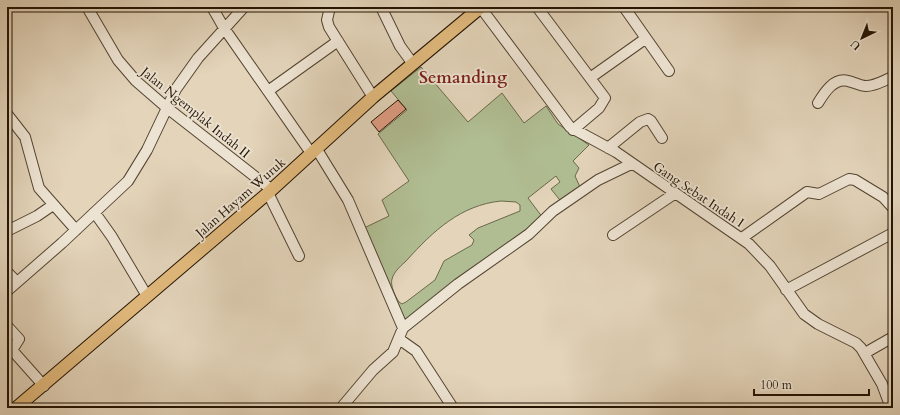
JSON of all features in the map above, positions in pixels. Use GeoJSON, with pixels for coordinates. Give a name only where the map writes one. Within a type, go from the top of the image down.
{"type":"FeatureCollection","features":[{"type":"Feature","properties":{"kind":"main road","name":"Jalan Hayam Wuruk"},"geometry":{"type":"LineString","coordinates":[[16,408],[44,386],[270,191],[313,150],[373,97],[481,7]]}},
{"type":"Feature","properties":{"kind":"street","name":"Jalan Ngemplak Indah II"},"geometry":{"type":"LineString","coordinates":[[88,7],[121,65],[136,81],[270,191]]}},
{"type":"Feature","properties":{"kind":"street"},"geometry":{"type":"LineString","coordinates":[[212,7],[224,28],[268,91],[313,150],[348,200],[402,328]]}},
{"type":"Feature","properties":{"kind":"street"},"geometry":{"type":"LineString","coordinates":[[7,291],[95,213],[128,181],[147,150],[166,107],[176,89],[198,58],[244,7]]}},
{"type":"Feature","properties":{"kind":"street"},"geometry":{"type":"LineString","coordinates":[[330,7],[327,20],[329,27],[373,97]]}},
{"type":"Feature","properties":{"kind":"street"},"geometry":{"type":"LineString","coordinates":[[381,7],[400,46],[413,64]]}},
{"type":"Feature","properties":{"kind":"street","name":"Gang Sebat Indah I"},"geometry":{"type":"LineString","coordinates":[[481,7],[564,121],[573,130],[608,148],[674,194],[742,238],[764,259],[804,314],[818,324],[856,343],[865,353],[882,384],[891,408]]}},
{"type":"Feature","properties":{"kind":"street"},"geometry":{"type":"LineString","coordinates":[[537,7],[605,98],[599,108],[573,130]]}},
{"type":"Feature","properties":{"kind":"street"},"geometry":{"type":"LineString","coordinates":[[624,7],[645,39],[669,71]]}},
{"type":"Feature","properties":{"kind":"street"},"geometry":{"type":"LineString","coordinates":[[590,78],[645,39]]}},
{"type":"Feature","properties":{"kind":"street"},"geometry":{"type":"LineString","coordinates":[[268,91],[338,41]]}},
{"type":"Feature","properties":{"kind":"street"},"geometry":{"type":"LineString","coordinates":[[818,103],[830,86],[839,81],[848,81],[864,86],[870,86],[893,77]]}},
{"type":"Feature","properties":{"kind":"street"},"geometry":{"type":"LineString","coordinates":[[7,114],[25,137],[39,188],[76,230]]}},
{"type":"Feature","properties":{"kind":"street"},"geometry":{"type":"LineString","coordinates":[[608,148],[640,122],[648,119],[651,121],[662,138]]}},
{"type":"Feature","properties":{"kind":"street"},"geometry":{"type":"LineString","coordinates":[[341,408],[373,370],[393,352],[402,328],[458,284],[529,234],[553,211],[598,180],[631,164]]}},
{"type":"Feature","properties":{"kind":"street"},"geometry":{"type":"LineString","coordinates":[[742,238],[806,192],[819,194],[849,178],[856,180],[883,197],[893,208]]}},
{"type":"Feature","properties":{"kind":"street"},"geometry":{"type":"LineString","coordinates":[[270,191],[299,256]]}},
{"type":"Feature","properties":{"kind":"street"},"geometry":{"type":"LineString","coordinates":[[612,234],[674,194]]}},
{"type":"Feature","properties":{"kind":"street"},"geometry":{"type":"LineString","coordinates":[[7,231],[37,216],[53,205]]}},
{"type":"Feature","properties":{"kind":"street"},"geometry":{"type":"LineString","coordinates":[[95,213],[112,237],[147,296]]}},
{"type":"Feature","properties":{"kind":"street"},"geometry":{"type":"LineString","coordinates":[[786,290],[893,233]]}},
{"type":"Feature","properties":{"kind":"street"},"geometry":{"type":"LineString","coordinates":[[7,272],[17,282]]}},
{"type":"Feature","properties":{"kind":"street"},"geometry":{"type":"LineString","coordinates":[[7,326],[19,339],[12,350],[44,386]]}},
{"type":"Feature","properties":{"kind":"street"},"geometry":{"type":"LineString","coordinates":[[865,353],[893,336]]}},
{"type":"Feature","properties":{"kind":"street"},"geometry":{"type":"LineString","coordinates":[[398,338],[416,351],[453,408]]}},
{"type":"Feature","properties":{"kind":"green space"},"geometry":{"type":"Polygon","coordinates":[[[421,67],[468,122],[502,93],[524,123],[546,106],[558,124],[589,145],[573,161],[579,168],[575,176],[580,187],[563,204],[551,189],[560,182],[556,176],[528,198],[543,218],[404,324],[364,228],[389,216],[382,200],[409,181],[378,134],[407,110],[391,91],[421,67]],[[501,201],[487,203],[473,208],[449,221],[427,239],[394,273],[392,287],[399,302],[402,304],[406,302],[435,280],[444,261],[472,245],[474,240],[469,235],[478,228],[520,211],[520,205],[516,202],[501,201]]]}},
{"type":"Feature","properties":{"kind":"building"},"geometry":{"type":"Polygon","coordinates":[[[398,100],[406,109],[379,132],[371,122],[398,100]]]}},
{"type":"Feature","properties":{"kind":"district","name":"Semanding"},"geometry":{"type":"Point","coordinates":[463,77]}}]}
